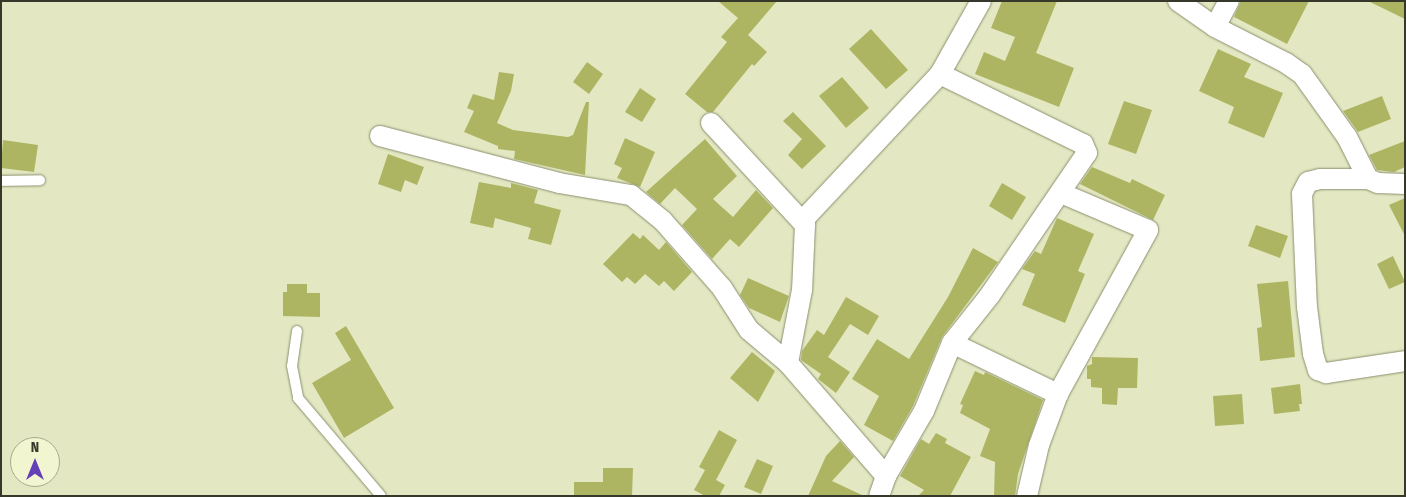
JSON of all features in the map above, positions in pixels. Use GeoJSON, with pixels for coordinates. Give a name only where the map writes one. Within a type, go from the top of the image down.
{"type":"FeatureCollection","features":[{"type":"Feature","properties":{"kind":"street"},"geometry":{"type":"LineString","coordinates":[[802,220],[940,74],[981,1]]}},
{"type":"Feature","properties":{"kind":"street"},"geometry":{"type":"LineString","coordinates":[[1178,1],[1215,27],[1286,63],[1302,74],[1347,137],[1368,179]]}},
{"type":"Feature","properties":{"kind":"street"},"geometry":{"type":"LineString","coordinates":[[1215,27],[1230,1]]}},
{"type":"Feature","properties":{"kind":"street"},"geometry":{"type":"LineString","coordinates":[[879,496],[886,476],[924,411],[952,343],[1061,193],[1086,153],[1084,144],[940,74]]}},
{"type":"Feature","properties":{"kind":"street"},"geometry":{"type":"LineString","coordinates":[[711,123],[802,220],[806,235],[802,290],[788,363]]}},
{"type":"Feature","properties":{"kind":"street"},"geometry":{"type":"LineString","coordinates":[[380,136],[559,183],[631,195],[663,221],[722,288],[749,330],[788,363],[886,476]]}},
{"type":"Feature","properties":{"kind":"street"},"geometry":{"type":"LineString","coordinates":[[1405,184],[1378,183],[1368,179],[1320,179],[1308,182],[1302,194],[1307,307],[1313,354],[1318,370],[1326,373],[1405,362]]}},
{"type":"Feature","properties":{"kind":"street"},"geometry":{"type":"LineString","coordinates":[[1027,496],[1039,445],[1058,394],[1148,230],[1061,193]]}},
{"type":"Feature","properties":{"kind":"street"},"geometry":{"type":"LineString","coordinates":[[952,343],[1058,394]]}},
{"type":"Feature","properties":{"kind":"lane"},"geometry":{"type":"LineString","coordinates":[[1,181],[40,180]]}},
{"type":"Feature","properties":{"kind":"lane"},"geometry":{"type":"LineString","coordinates":[[297,331],[292,366],[298,398],[380,496]]}},
{"type":"Feature","properties":{"kind":"building"},"geometry":{"type":"Polygon","coordinates":[[[718,1],[777,1],[748,35],[767,52],[754,66],[752,64],[713,112],[707,112],[685,94],[727,42],[721,37],[738,18],[718,1]]]}},
{"type":"Feature","properties":{"kind":"building"},"geometry":{"type":"Polygon","coordinates":[[[1002,1],[1057,1],[1036,53],[1074,68],[1059,107],[975,74],[984,52],[1005,61],[1015,37],[991,28],[1002,1]]]}},
{"type":"Feature","properties":{"kind":"building"},"geometry":{"type":"Polygon","coordinates":[[[1241,1],[1309,1],[1287,44],[1234,17],[1241,1]]]}},
{"type":"Feature","properties":{"kind":"building"},"geometry":{"type":"Polygon","coordinates":[[[1368,1],[1405,1],[1405,19],[1368,1]]]}},
{"type":"Feature","properties":{"kind":"building"},"geometry":{"type":"Polygon","coordinates":[[[871,29],[908,70],[886,89],[849,49],[871,29]]]}},
{"type":"Feature","properties":{"kind":"building"},"geometry":{"type":"Polygon","coordinates":[[[1218,49],[1251,64],[1244,77],[1283,93],[1264,138],[1228,123],[1234,107],[1199,91],[1218,49]]]}},
{"type":"Feature","properties":{"kind":"building"},"geometry":{"type":"Polygon","coordinates":[[[587,62],[603,74],[589,94],[573,82],[587,62]]]}},
{"type":"Feature","properties":{"kind":"building"},"geometry":{"type":"Polygon","coordinates":[[[499,72],[514,74],[511,91],[497,123],[513,130],[568,137],[573,135],[586,102],[589,102],[585,175],[514,159],[515,151],[498,149],[498,146],[464,132],[474,111],[467,108],[473,94],[494,100],[499,72]]]}},
{"type":"Feature","properties":{"kind":"building"},"geometry":{"type":"Polygon","coordinates":[[[842,77],[869,108],[846,128],[819,96],[842,77]]]}},
{"type":"Feature","properties":{"kind":"building"},"geometry":{"type":"Polygon","coordinates":[[[640,88],[656,99],[642,122],[625,112],[640,88]]]}},
{"type":"Feature","properties":{"kind":"building"},"geometry":{"type":"Polygon","coordinates":[[[1382,96],[1391,119],[1358,132],[1343,111],[1382,96]]]}},
{"type":"Feature","properties":{"kind":"building"},"geometry":{"type":"Polygon","coordinates":[[[1124,101],[1152,110],[1136,154],[1108,144],[1124,101]]]}},
{"type":"Feature","properties":{"kind":"building"},"geometry":{"type":"Polygon","coordinates":[[[793,112],[826,146],[802,169],[788,155],[802,139],[783,121],[793,112]]]}},
{"type":"Feature","properties":{"kind":"building"},"geometry":{"type":"Polygon","coordinates":[[[625,138],[655,152],[640,187],[617,178],[622,168],[614,164],[625,138]]]}},
{"type":"Feature","properties":{"kind":"building"},"geometry":{"type":"Polygon","coordinates":[[[705,139],[737,176],[713,199],[733,217],[756,190],[773,208],[739,247],[730,239],[712,259],[682,225],[697,209],[675,188],[660,204],[646,192],[705,139]]]}},
{"type":"Feature","properties":{"kind":"building"},"geometry":{"type":"Polygon","coordinates":[[[3,140],[38,145],[34,172],[1,168],[3,140]]]}},
{"type":"Feature","properties":{"kind":"building"},"geometry":{"type":"Polygon","coordinates":[[[1405,141],[1405,167],[1394,172],[1377,170],[1369,155],[1405,141]]]}},
{"type":"Feature","properties":{"kind":"building"},"geometry":{"type":"Polygon","coordinates":[[[388,154],[424,167],[417,185],[405,180],[401,192],[378,184],[388,154]]]}},
{"type":"Feature","properties":{"kind":"building"},"geometry":{"type":"Polygon","coordinates":[[[1092,167],[1130,183],[1132,179],[1165,195],[1153,220],[1080,184],[1092,167]]]}},
{"type":"Feature","properties":{"kind":"building"},"geometry":{"type":"Polygon","coordinates":[[[479,182],[511,188],[511,183],[538,190],[534,203],[561,210],[551,245],[528,239],[531,228],[495,218],[493,228],[470,223],[479,182]]]}},
{"type":"Feature","properties":{"kind":"building"},"geometry":{"type":"Polygon","coordinates":[[[1002,183],[1026,197],[1012,220],[989,206],[1002,183]]]}},
{"type":"Feature","properties":{"kind":"building"},"geometry":{"type":"Polygon","coordinates":[[[1405,198],[1405,236],[1389,205],[1405,198]]]}},
{"type":"Feature","properties":{"kind":"building"},"geometry":{"type":"Polygon","coordinates":[[[1057,218],[1094,234],[1078,271],[1085,274],[1065,323],[1022,305],[1035,274],[1022,269],[1035,251],[1041,254],[1057,218]]]}},
{"type":"Feature","properties":{"kind":"building"},"geometry":{"type":"Polygon","coordinates":[[[1256,225],[1288,236],[1280,258],[1248,246],[1256,225]]]}},
{"type":"Feature","properties":{"kind":"building"},"geometry":{"type":"Polygon","coordinates":[[[633,233],[640,239],[643,235],[659,250],[666,242],[692,272],[674,291],[664,281],[659,286],[645,274],[635,284],[627,277],[622,282],[603,264],[633,233]]]}},
{"type":"Feature","properties":{"kind":"building"},"geometry":{"type":"Polygon","coordinates":[[[973,248],[998,262],[942,337],[913,406],[893,441],[864,425],[879,396],[852,379],[877,339],[909,359],[948,297],[973,248]]]}},
{"type":"Feature","properties":{"kind":"building"},"geometry":{"type":"Polygon","coordinates":[[[1393,256],[1405,282],[1389,289],[1377,264],[1393,256]]]}},
{"type":"Feature","properties":{"kind":"building"},"geometry":{"type":"Polygon","coordinates":[[[748,278],[789,296],[780,322],[749,308],[740,295],[748,278]]]}},
{"type":"Feature","properties":{"kind":"building"},"geometry":{"type":"Polygon","coordinates":[[[1288,281],[1295,357],[1260,361],[1257,328],[1262,327],[1257,284],[1288,281]]]}},
{"type":"Feature","properties":{"kind":"building"},"geometry":{"type":"Polygon","coordinates":[[[287,284],[307,284],[307,293],[320,293],[320,317],[283,316],[283,292],[287,292],[287,284]]]}},
{"type":"Feature","properties":{"kind":"building"},"geometry":{"type":"Polygon","coordinates":[[[846,297],[879,316],[868,335],[850,324],[828,357],[850,372],[836,393],[818,379],[821,374],[801,360],[802,351],[817,330],[824,335],[846,297]]]}},
{"type":"Feature","properties":{"kind":"building"},"geometry":{"type":"Polygon","coordinates":[[[346,326],[394,408],[344,438],[312,383],[351,360],[335,333],[346,326]]]}},
{"type":"Feature","properties":{"kind":"building"},"geometry":{"type":"Polygon","coordinates":[[[752,352],[775,371],[758,402],[730,378],[752,352]]]}},
{"type":"Feature","properties":{"kind":"building"},"geometry":{"type":"Polygon","coordinates":[[[1092,357],[1138,358],[1137,388],[1118,388],[1117,405],[1102,404],[1102,388],[1091,387],[1091,379],[1087,379],[1087,366],[1092,364],[1092,357]]]}},
{"type":"Feature","properties":{"kind":"building"},"geometry":{"type":"Polygon","coordinates":[[[975,371],[984,375],[985,372],[1043,400],[1018,474],[1015,496],[994,496],[995,462],[980,456],[990,429],[960,413],[963,405],[960,404],[975,371]]]}},
{"type":"Feature","properties":{"kind":"building"},"geometry":{"type":"Polygon","coordinates":[[[1300,384],[1302,404],[1299,404],[1300,411],[1274,414],[1271,388],[1300,384]]]}},
{"type":"Feature","properties":{"kind":"building"},"geometry":{"type":"Polygon","coordinates":[[[1242,394],[1244,424],[1215,426],[1213,396],[1242,394]]]}},
{"type":"Feature","properties":{"kind":"building"},"geometry":{"type":"Polygon","coordinates":[[[719,430],[737,440],[716,480],[725,485],[719,496],[705,496],[694,490],[705,470],[699,467],[719,430]]]}},
{"type":"Feature","properties":{"kind":"building"},"geometry":{"type":"Polygon","coordinates":[[[936,433],[947,439],[945,443],[971,457],[950,496],[918,496],[924,490],[900,476],[921,439],[929,444],[936,433]]]}},
{"type":"Feature","properties":{"kind":"building"},"geometry":{"type":"Polygon","coordinates":[[[840,441],[854,457],[832,481],[864,496],[808,496],[826,456],[840,441]]]}},
{"type":"Feature","properties":{"kind":"building"},"geometry":{"type":"Polygon","coordinates":[[[757,459],[773,466],[761,494],[744,487],[757,459]]]}},
{"type":"Feature","properties":{"kind":"building"},"geometry":{"type":"Polygon","coordinates":[[[603,468],[633,468],[632,496],[574,496],[574,482],[603,482],[603,468]]]}}]}
